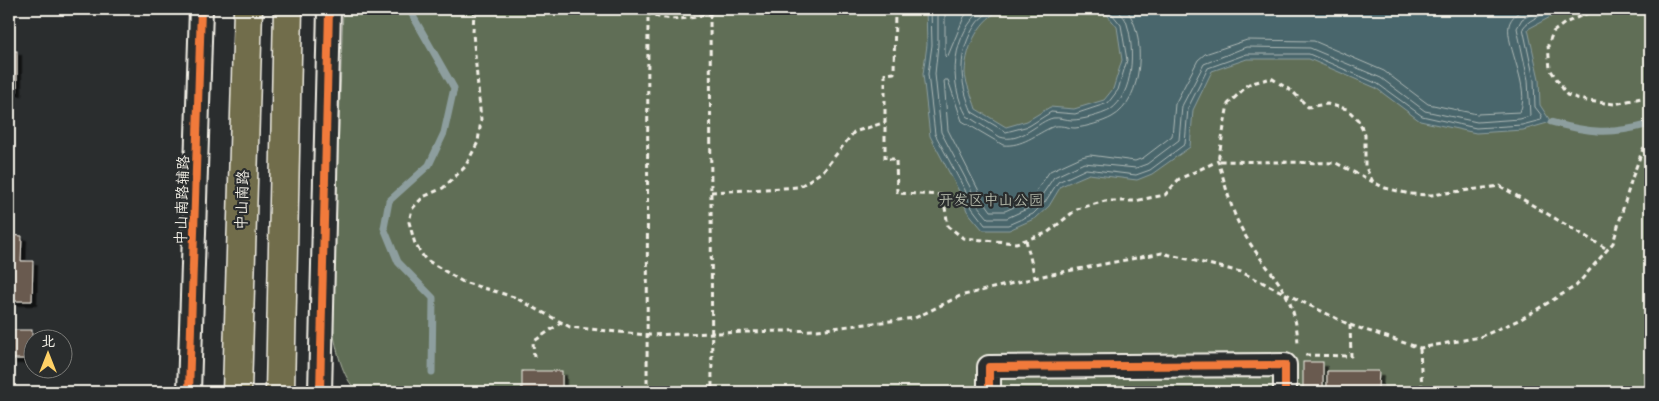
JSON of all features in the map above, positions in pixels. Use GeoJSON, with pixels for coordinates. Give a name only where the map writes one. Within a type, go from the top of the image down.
{"type":"FeatureCollection","features":[{"type":"Feature","properties":{"kind":"main road","name":"中山南路"},"geometry":{"type":"LineString","coordinates":[[237,392],[248,9]]}},
{"type":"Feature","properties":{"kind":"main road"},"geometry":{"type":"LineString","coordinates":[[280,392],[288,9]]}},
{"type":"Feature","properties":{"kind":"street","name":"中山南路辅路"},"geometry":{"type":"LineString","coordinates":[[189,392],[201,9]]}},
{"type":"Feature","properties":{"kind":"street"},"geometry":{"type":"LineString","coordinates":[[320,392],[329,9]]}},
{"type":"Feature","properties":{"kind":"street"},"geometry":{"type":"LineString","coordinates":[[989,392],[989,367],[1285,365],[1284,392]]}},
{"type":"Feature","properties":{"kind":"path"},"geometry":{"type":"LineString","coordinates":[[474,9],[473,33],[481,120],[478,142],[465,167],[443,188],[423,197],[412,209],[409,222],[415,244],[425,259],[462,282],[514,298],[570,326],[647,335],[712,335],[817,330],[915,318],[960,296],[1035,278],[1162,253],[1241,272],[1350,325],[1420,348],[1480,337],[1521,319],[1576,286],[1608,249],[1613,242],[1642,149],[1650,138]]}},
{"type":"Feature","properties":{"kind":"path"},"geometry":{"type":"LineString","coordinates":[[638,9],[648,15],[685,18],[710,13],[719,9]]}},
{"type":"Feature","properties":{"kind":"path"},"geometry":{"type":"LineString","coordinates":[[895,9],[894,73],[885,74],[885,159],[896,159],[898,193],[943,195],[948,226],[963,238],[1016,243],[1026,240],[1046,233],[1077,209],[1105,201],[1134,201],[1164,195],[1179,179],[1218,161],[1336,163],[1385,188],[1410,194],[1431,195],[1500,186],[1608,249]]}},
{"type":"Feature","properties":{"kind":"path"},"geometry":{"type":"LineString","coordinates":[[1597,9],[1565,23],[1553,32],[1548,46],[1550,69],[1567,95],[1588,101],[1615,104],[1650,96]]}},
{"type":"Feature","properties":{"kind":"path"},"geometry":{"type":"LineString","coordinates":[[710,13],[712,392]]}},
{"type":"Feature","properties":{"kind":"path"},"geometry":{"type":"LineString","coordinates":[[648,15],[648,392]]}},
{"type":"Feature","properties":{"kind":"path"},"geometry":{"type":"LineString","coordinates":[[1350,325],[1351,356],[1298,355],[1296,319],[1287,294],[1240,226],[1218,161],[1228,104],[1249,84],[1272,78],[1293,92],[1308,107],[1327,104],[1347,109],[1358,120],[1365,135],[1365,166],[1373,182]]}},
{"type":"Feature","properties":{"kind":"path"},"geometry":{"type":"LineString","coordinates":[[711,192],[799,187],[823,170],[854,132],[886,122]]}},
{"type":"Feature","properties":{"kind":"path"},"geometry":{"type":"LineString","coordinates":[[1642,149],[1650,154]]}},
{"type":"Feature","properties":{"kind":"path"},"geometry":{"type":"LineString","coordinates":[[1026,240],[1035,278]]}},
{"type":"Feature","properties":{"kind":"path"},"geometry":{"type":"LineString","coordinates":[[534,357],[533,342],[562,322]]}},
{"type":"Feature","properties":{"kind":"path"},"geometry":{"type":"LineString","coordinates":[[1420,348],[1422,392]]}},
{"type":"Feature","properties":{"kind":"green space","name":"开发区中山公园"},"geometry":{"type":"Polygon","coordinates":[[[343,9],[1650,9],[1650,392],[358,392],[347,379],[332,327],[343,9]]]}},
{"type":"Feature","properties":{"kind":"water"},"geometry":{"type":"Polygon","coordinates":[[[926,9],[1004,9],[988,19],[976,34],[968,53],[965,76],[976,109],[1006,127],[1027,121],[1050,107],[1074,109],[1104,100],[1113,89],[1122,60],[1117,27],[1104,11],[1099,9],[1577,9],[1578,11],[1554,15],[1528,29],[1539,79],[1540,105],[1551,122],[1523,130],[1476,133],[1420,121],[1376,88],[1309,59],[1247,59],[1212,71],[1193,110],[1190,147],[1152,174],[1137,180],[1089,174],[1061,186],[1049,206],[1036,218],[1009,230],[983,230],[967,211],[960,193],[930,136],[923,74],[927,45],[926,9]]]}},
{"type":"Feature","properties":{"kind":"building"},"geometry":{"type":"Polygon","coordinates":[[[9,51],[17,51],[17,91],[9,91],[9,51]]]}},
{"type":"Feature","properties":{"kind":"building"},"geometry":{"type":"Polygon","coordinates":[[[9,235],[22,236],[21,261],[33,261],[32,301],[9,301],[9,235]]]}},
{"type":"Feature","properties":{"kind":"building"},"geometry":{"type":"Polygon","coordinates":[[[9,330],[22,330],[22,359],[9,359],[9,330]]]}},
{"type":"Feature","properties":{"kind":"building"},"geometry":{"type":"Polygon","coordinates":[[[1303,362],[1323,362],[1323,392],[1303,392],[1303,362]]]}},
{"type":"Feature","properties":{"kind":"building"},"geometry":{"type":"Polygon","coordinates":[[[522,371],[562,371],[562,390],[522,390],[522,371]]]}},
{"type":"Feature","properties":{"kind":"building"},"geometry":{"type":"Polygon","coordinates":[[[1327,371],[1379,371],[1378,388],[1327,388],[1327,371]]]}},
{"type":"Feature","properties":{"kind":"waterway"},"geometry":{"type":"LineString","coordinates":[[409,9],[454,88],[444,133],[429,165],[389,201],[384,228],[398,262],[433,298],[432,372]]}},
{"type":"Feature","properties":{"kind":"waterway"},"geometry":{"type":"LineString","coordinates":[[1551,122],[1600,131],[1623,130],[1650,124]]}},
{"type":"Feature","properties":{"kind":"cycle path"},"geometry":{"type":"LineString","coordinates":[[189,392],[201,9]]}},
{"type":"Feature","properties":{"kind":"cycle path"},"geometry":{"type":"LineString","coordinates":[[320,392],[329,9]]}},
{"type":"Feature","properties":{"kind":"cycle path"},"geometry":{"type":"LineString","coordinates":[[989,392],[989,367],[1285,365],[1285,392]]}}]}
